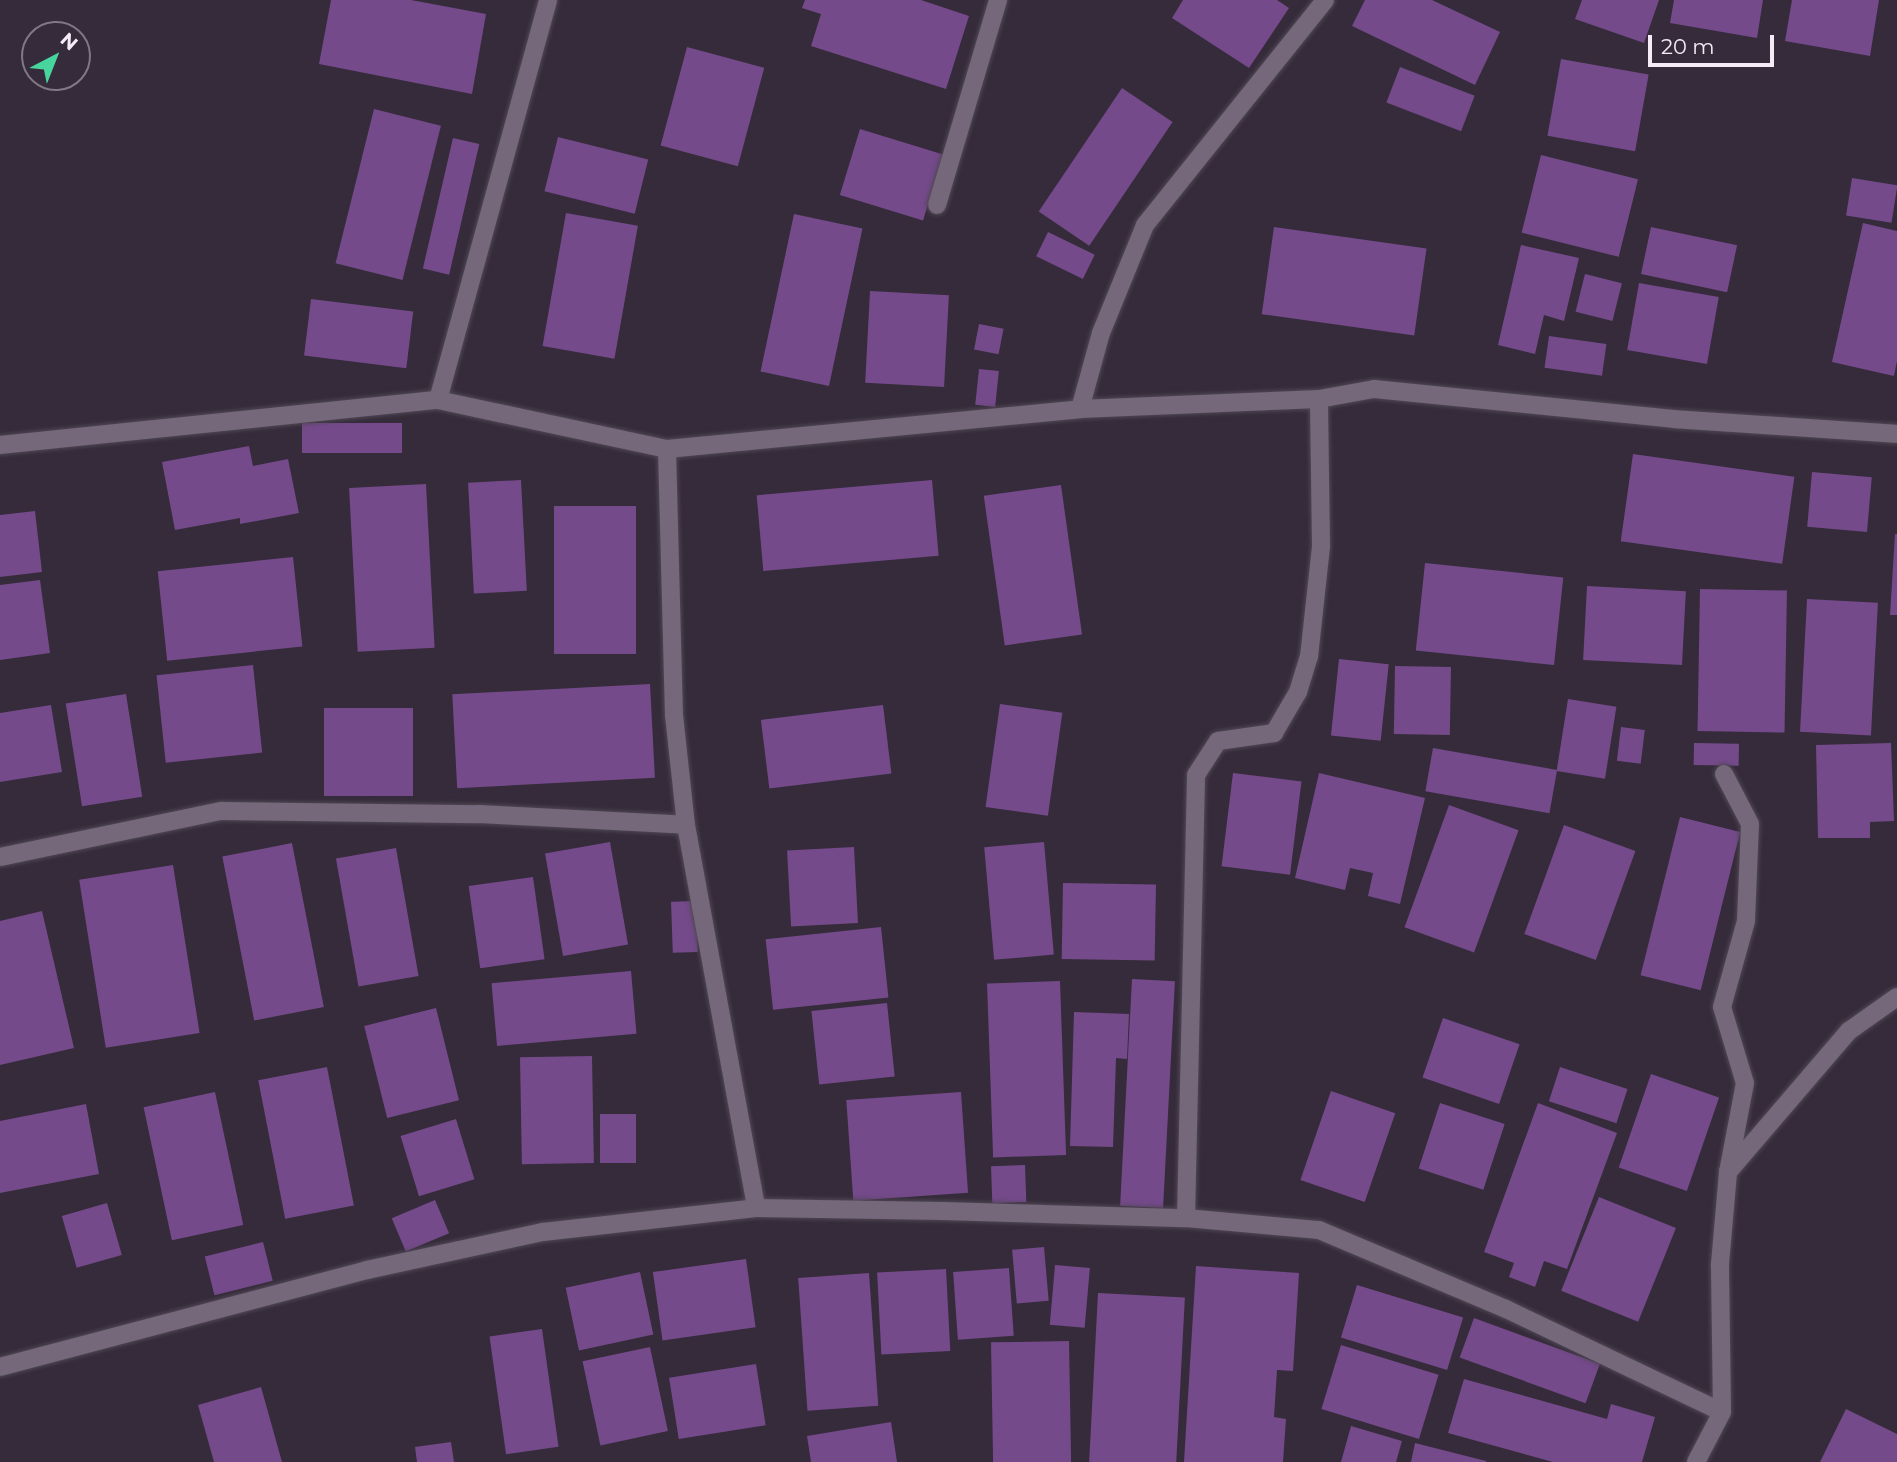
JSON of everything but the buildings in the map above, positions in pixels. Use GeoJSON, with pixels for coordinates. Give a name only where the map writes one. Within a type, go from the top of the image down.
{"type":"FeatureCollection","features":[{"type":"Feature","properties":{"kind":"street"},"geometry":{"type":"LineString","coordinates":[[438,400],[548,0]]}},
{"type":"Feature","properties":{"kind":"street"},"geometry":{"type":"LineString","coordinates":[[937,205],[998,0]]}},
{"type":"Feature","properties":{"kind":"street"},"geometry":{"type":"LineString","coordinates":[[1080,409],[1101,333],[1145,225],[1325,0]]}},
{"type":"Feature","properties":{"kind":"street"},"geometry":{"type":"LineString","coordinates":[[0,444],[438,400],[667,449],[1080,409],[1319,399],[1374,389],[1674,419],[1897,434]]}},
{"type":"Feature","properties":{"kind":"street"},"geometry":{"type":"LineString","coordinates":[[1186,1218],[1196,775],[1219,741],[1274,733],[1298,692],[1309,657],[1321,546],[1319,399]]}},
{"type":"Feature","properties":{"kind":"street"},"geometry":{"type":"LineString","coordinates":[[667,449],[674,715],[686,825],[756,1208]]}},
{"type":"Feature","properties":{"kind":"street"},"geometry":{"type":"LineString","coordinates":[[1696,1462],[1722,1412],[1720,1264],[1728,1172],[1745,1083],[1722,1007],[1746,921],[1750,824],[1724,774]]}},
{"type":"Feature","properties":{"kind":"street"},"geometry":{"type":"LineString","coordinates":[[0,857],[221,811],[479,814],[686,825]]}},
{"type":"Feature","properties":{"kind":"street"},"geometry":{"type":"LineString","coordinates":[[1728,1172],[1849,1031],[1897,997]]}},
{"type":"Feature","properties":{"kind":"street"},"geometry":{"type":"LineString","coordinates":[[0,1367],[367,1270],[530,1234],[756,1208],[1186,1218],[1319,1230],[1506,1309],[1722,1412]]}}]}
